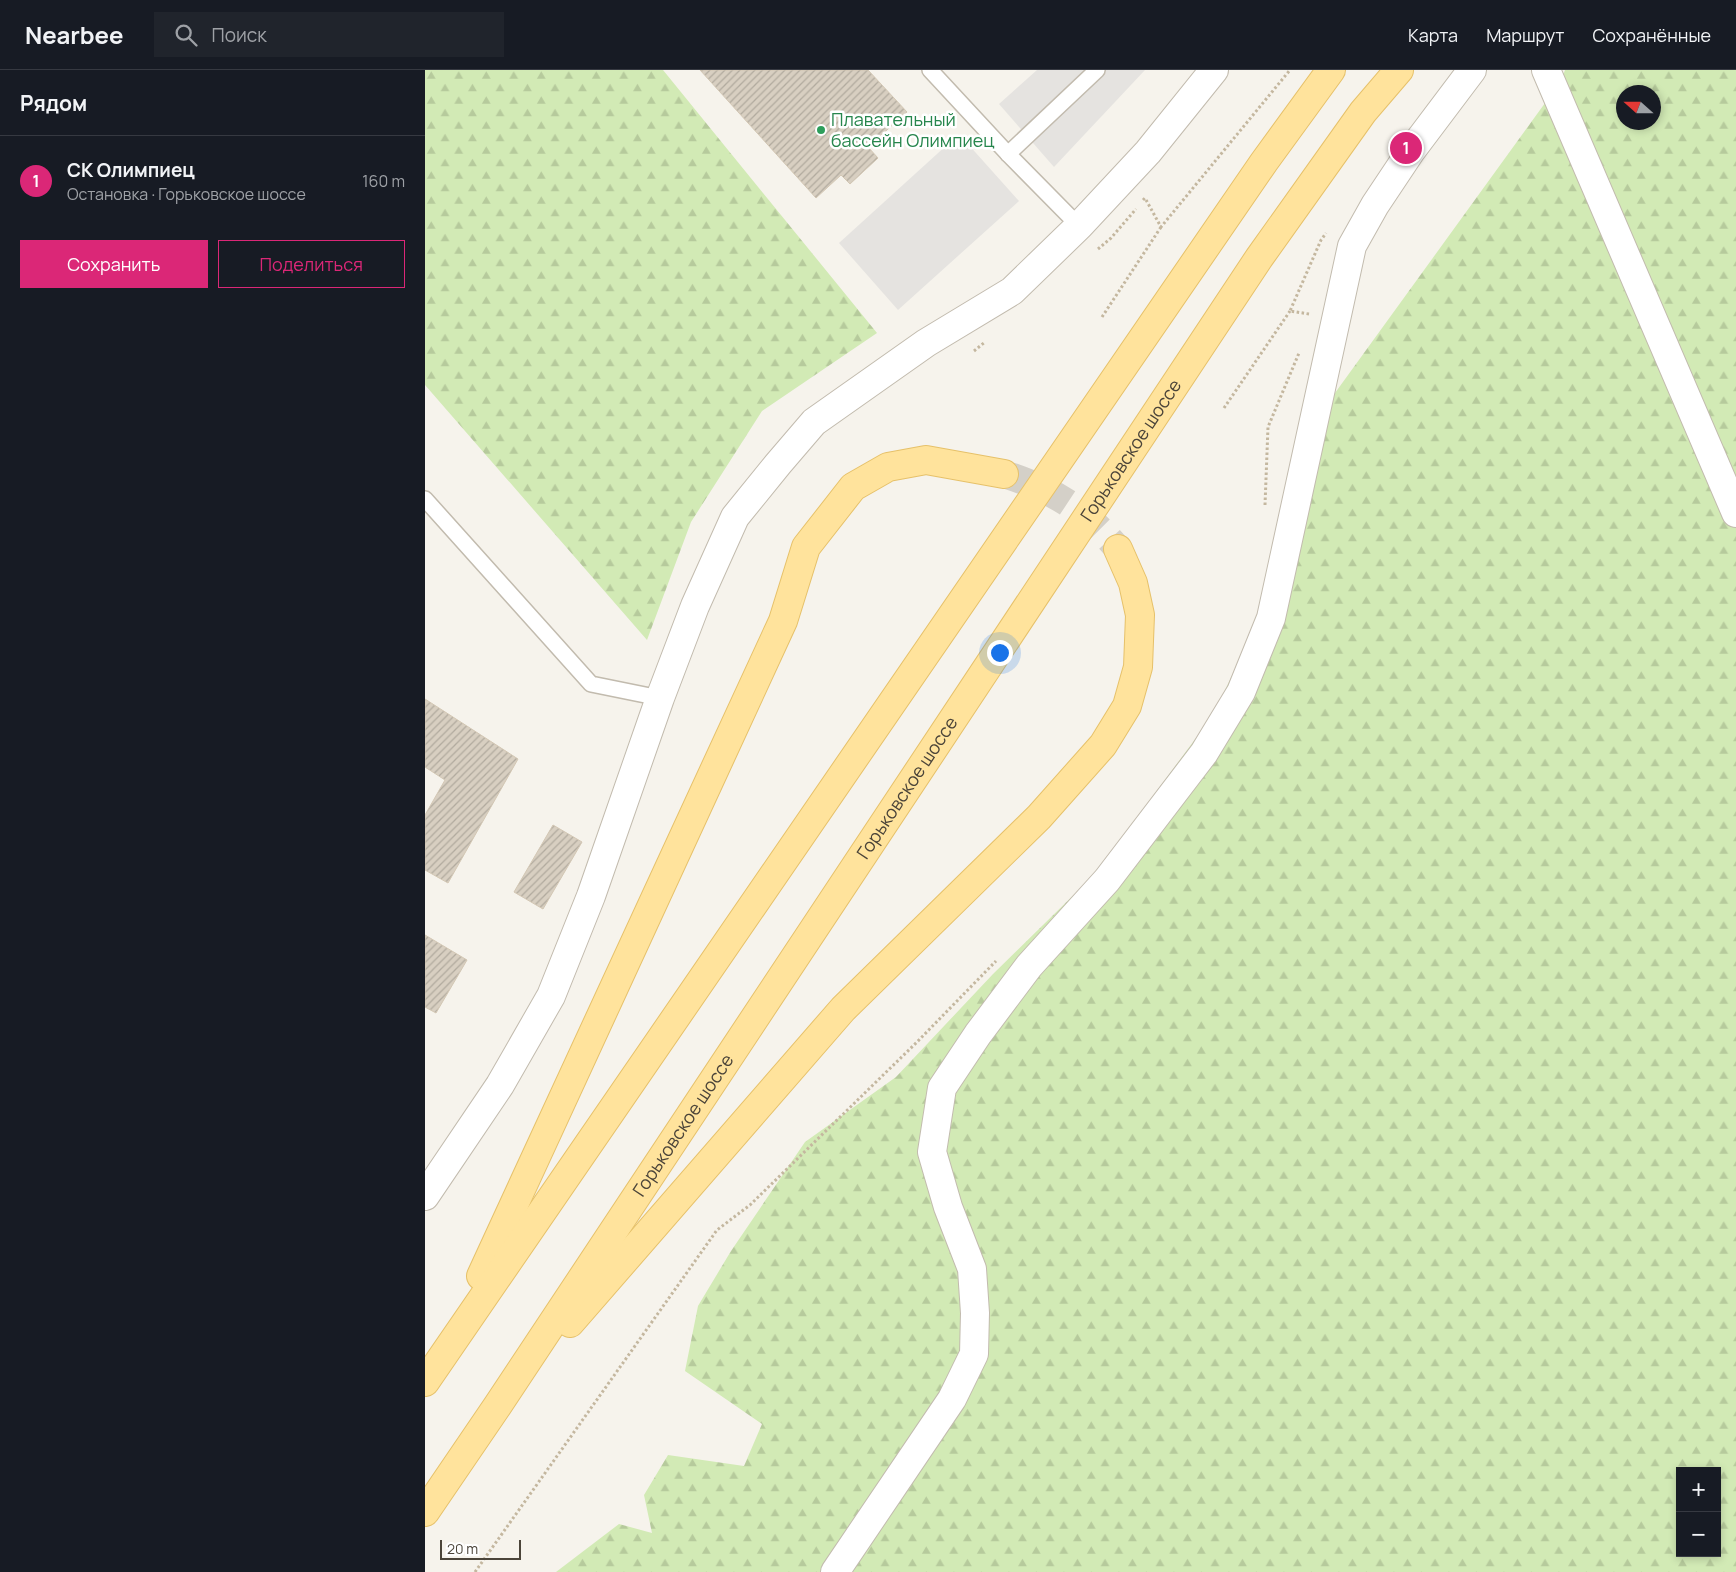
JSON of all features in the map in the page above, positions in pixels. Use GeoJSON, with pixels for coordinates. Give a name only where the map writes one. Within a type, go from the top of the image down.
{"type":"FeatureCollection","features":[{"type":"Feature","properties":{"kind":"main road"},"geometry":{"type":"LineString","coordinates":[[425,1382],[1264,162],[1331,70]]}},
{"type":"Feature","properties":{"kind":"main road","name":"Горьковское шоссе"},"geometry":{"type":"LineString","coordinates":[[425,1512],[498,1405],[1259,258],[1363,112],[1399,70]]}},
{"type":"Feature","properties":{"kind":"main road"},"geometry":{"type":"LineString","coordinates":[[451,1344],[783,621],[806,547],[853,487],[888,467],[926,460],[1005,474]]}},
{"type":"Feature","properties":{"kind":"main road"},"geometry":{"type":"LineString","coordinates":[[498,1405],[843,1009],[1039,816],[1103,745],[1127,706],[1138,667],[1140,615],[1133,583],[1117,549]]}},
{"type":"Feature","properties":{"kind":"street"},"geometry":{"type":"LineString","coordinates":[[425,1196],[500,1085],[551,996],[591,896],[660,698],[695,606],[735,517],[814,422],[926,343],[1012,290],[1079,226],[1149,152],[1214,70]]}},
{"type":"Feature","properties":{"kind":"street"},"geometry":{"type":"LineString","coordinates":[[835,1572],[952,1399],[974,1354],[975,1314],[972,1269],[948,1207],[932,1152],[942,1088],[978,1034],[1029,966],[1107,880],[1198,761],[1241,692],[1273,610],[1353,246],[1375,205],[1472,70]]}},
{"type":"Feature","properties":{"kind":"street"},"geometry":{"type":"LineString","coordinates":[[1546,70],[1736,513]]}},
{"type":"Feature","properties":{"kind":"lane"},"geometry":{"type":"LineString","coordinates":[[930,70],[1008,154],[1079,226]]}},
{"type":"Feature","properties":{"kind":"lane"},"geometry":{"type":"LineString","coordinates":[[1008,154],[1097,70]]}},
{"type":"Feature","properties":{"kind":"lane"},"geometry":{"type":"LineString","coordinates":[[425,500],[591,684],[660,698]]}},
{"type":"Feature","properties":{"kind":"path"},"geometry":{"type":"LineString","coordinates":[[1102,317],[1161,226],[1290,70]]}},
{"type":"Feature","properties":{"kind":"path"},"geometry":{"type":"LineString","coordinates":[[1096,251],[1111,238],[1145,198],[1161,226]]}},
{"type":"Feature","properties":{"kind":"path"},"geometry":{"type":"LineString","coordinates":[[1224,408],[1290,311]]}},
{"type":"Feature","properties":{"kind":"path"},"geometry":{"type":"LineString","coordinates":[[973,351],[989,339]]}},
{"type":"Feature","properties":{"kind":"green space"},"geometry":{"type":"Polygon","coordinates":[[[425,70],[663,70],[877,333],[762,411],[691,522],[647,640],[425,385],[425,70]]]}},
{"type":"Feature","properties":{"kind":"green space"},"geometry":{"type":"Polygon","coordinates":[[[1565,70],[1736,70],[1736,1572],[556,1572],[619,1524],[652,1533],[644,1495],[668,1455],[744,1466],[762,1424],[685,1371],[698,1306],[731,1251],[805,1142],[896,1077],[993,974],[1096,873],[1213,715],[1259,620],[1306,433],[1561,81],[1565,70]]]}},
{"type":"Feature","properties":{"kind":"shaded area"},"geometry":{"type":"Polygon","coordinates":[[[1037,70],[1145,70],[1054,167],[999,104],[1037,70]]]}},
{"type":"Feature","properties":{"kind":"shaded area"},"geometry":{"type":"Polygon","coordinates":[[[959,134],[1019,201],[898,310],[839,243],[959,134]]]}},
{"type":"Feature","properties":{"kind":"building","name":"Плавательный бассейн Олимпиец"},"geometry":{"type":"Polygon","coordinates":[[[700,70],[868,70],[907,112],[868,147],[878,158],[850,184],[841,175],[816,198],[700,70]]]}},
{"type":"Feature","properties":{"kind":"building"},"geometry":{"type":"Polygon","coordinates":[[[425,699],[518,759],[448,883],[425,870],[425,815],[445,780],[425,767],[425,699]]]}},
{"type":"Feature","properties":{"kind":"building"},"geometry":{"type":"Polygon","coordinates":[[[553,825],[582,842],[543,909],[514,892],[553,825]]]}},
{"type":"Feature","properties":{"kind":"building"},"geometry":{"type":"Polygon","coordinates":[[[425,935],[467,960],[436,1013],[425,1007],[425,935]]]}},
{"type":"Feature","properties":{"kind":"tunnel"},"geometry":{"type":"LineString","coordinates":[[1004,474],[1038,487],[1067,502],[1093,522],[1118,549]]}},
{"type":"Feature","properties":{"kind":"place","name":"Плавательный бассейн Олимпиец"},"geometry":{"type":"Point","coordinates":[821,130]}},
{"type":"Feature","properties":{"kind":"place","name":"СК Олимпиец"},"geometry":{"type":"Point","coordinates":[1406,148]}}]}
